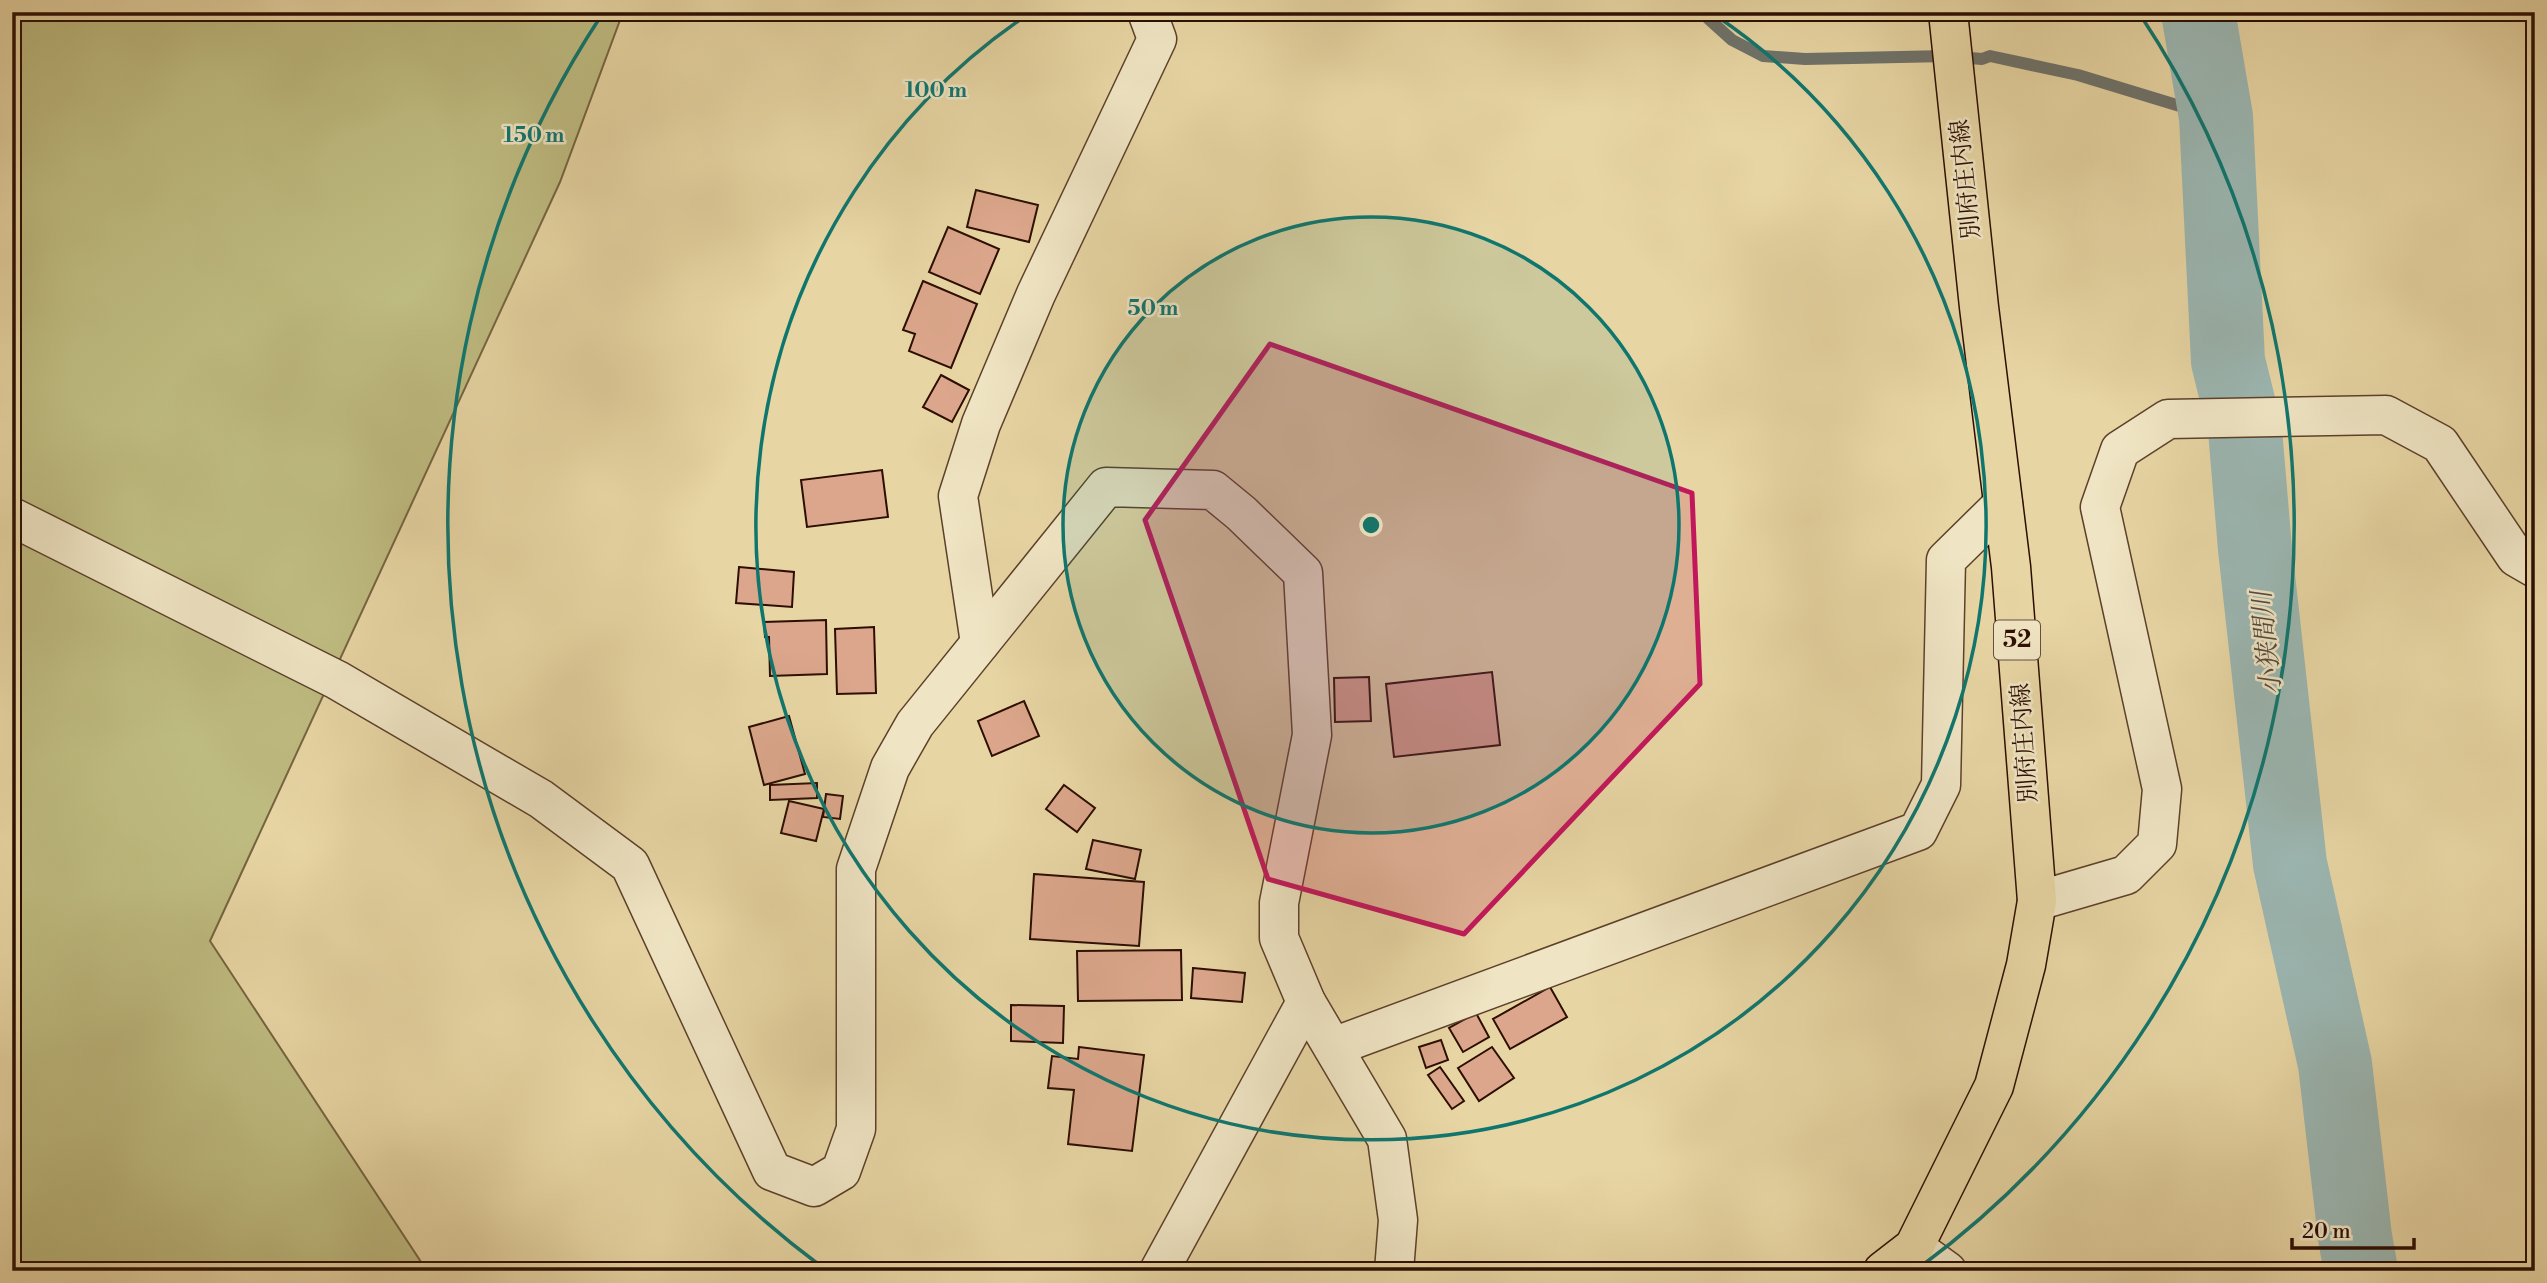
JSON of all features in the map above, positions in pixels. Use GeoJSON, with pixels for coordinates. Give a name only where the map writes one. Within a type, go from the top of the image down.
{"type":"FeatureCollection","features":[{"type":"Feature","properties":{"kind":"main road","name":"別府庄内線"},"geometry":{"type":"LineString","coordinates":[[1883,1271],[1914,1247],[1994,1086],[2026,965],[2037,901],[2011,567],[1979,307],[1948,12]]}},
{"type":"Feature","properties":{"kind":"street"},"geometry":{"type":"LineString","coordinates":[[980,643],[958,496],[981,424],[1037,294],[1157,39],[1147,12]]}},
{"type":"Feature","properties":{"kind":"street"},"geometry":{"type":"LineString","coordinates":[[2037,901],[2126,875],[2157,844],[2162,789],[2100,507],[2120,450],[2168,419],[2386,415],[2440,444],[2516,557],[2535,568]]}},
{"type":"Feature","properties":{"kind":"street"},"geometry":{"type":"LineString","coordinates":[[12,517],[337,680],[541,799],[630,864],[772,1171],[814,1187],[841,1171],[856,1129],[856,869],[890,768],[915,724],[1106,487],[1213,490],[1303,573],[1312,735],[1279,903],[1279,937],[1306,1002],[1387,1139],[1398,1220],[1394,1271]]}},
{"type":"Feature","properties":{"kind":"street"},"geometry":{"type":"LineString","coordinates":[[1333,1047],[1918,831],[1941,785],[1946,560],[2003,504]]}},
{"type":"Feature","properties":{"kind":"street"},"geometry":{"type":"LineString","coordinates":[[1159,1271],[1306,1002]]}},
{"type":"Feature","properties":{"kind":"street"},"geometry":{"type":"LineString","coordinates":[[1914,1247],[1947,1271]]}},
{"type":"Feature","properties":{"kind":"highlighted area"},"geometry":{"type":"Polygon","coordinates":[[[1270,344],[1692,493],[1700,684],[1464,934],[1268,879],[1145,520],[1270,344]]]}},
{"type":"Feature","properties":{"kind":"shaded area"},"geometry":{"type":"Polygon","coordinates":[[[12,12],[623,12],[560,182],[210,941],[427,1271],[12,1271],[12,12]]]}},
{"type":"Feature","properties":{"kind":"building"},"geometry":{"type":"Polygon","coordinates":[[[976,190],[1038,205],[1029,242],[967,227],[976,190]]]}},
{"type":"Feature","properties":{"kind":"building"},"geometry":{"type":"Polygon","coordinates":[[[948,227],[999,249],[980,294],[929,272],[948,227]]]}},
{"type":"Feature","properties":{"kind":"building"},"geometry":{"type":"Polygon","coordinates":[[[923,281],[977,304],[951,368],[909,351],[915,334],[903,330],[923,281]]]}},
{"type":"Feature","properties":{"kind":"building"},"geometry":{"type":"Polygon","coordinates":[[[941,375],[969,390],[952,422],[923,407],[941,375]]]}},
{"type":"Feature","properties":{"kind":"building"},"geometry":{"type":"Polygon","coordinates":[[[882,470],[888,517],[807,527],[801,480],[882,470]]]}},
{"type":"Feature","properties":{"kind":"building"},"geometry":{"type":"Polygon","coordinates":[[[739,567],[794,572],[792,607],[736,603],[739,567]]]}},
{"type":"Feature","properties":{"kind":"building"},"geometry":{"type":"Polygon","coordinates":[[[826,620],[827,674],[770,676],[769,637],[765,637],[764,622],[826,620]]]}},
{"type":"Feature","properties":{"kind":"building"},"geometry":{"type":"Polygon","coordinates":[[[874,627],[876,693],[837,694],[835,629],[874,627]]]}},
{"type":"Feature","properties":{"kind":"building"},"geometry":{"type":"Polygon","coordinates":[[[1492,672],[1500,745],[1394,757],[1386,684],[1492,672]]]}},
{"type":"Feature","properties":{"kind":"building"},"geometry":{"type":"Polygon","coordinates":[[[1369,677],[1371,721],[1335,722],[1334,678],[1369,677]]]}},
{"type":"Feature","properties":{"kind":"building"},"geometry":{"type":"Polygon","coordinates":[[[1024,701],[1039,736],[992,756],[978,721],[1024,701]]]}},
{"type":"Feature","properties":{"kind":"building"},"geometry":{"type":"Polygon","coordinates":[[[789,716],[805,774],[764,785],[749,727],[789,716]]]}},
{"type":"Feature","properties":{"kind":"building"},"geometry":{"type":"Polygon","coordinates":[[[817,783],[817,798],[770,800],[770,785],[817,783]]]}},
{"type":"Feature","properties":{"kind":"building"},"geometry":{"type":"Polygon","coordinates":[[[1064,785],[1095,808],[1077,832],[1046,809],[1064,785]]]}},
{"type":"Feature","properties":{"kind":"building"},"geometry":{"type":"Polygon","coordinates":[[[826,794],[843,796],[840,819],[823,817],[826,794]]]}},
{"type":"Feature","properties":{"kind":"building"},"geometry":{"type":"Polygon","coordinates":[[[789,801],[824,809],[816,841],[781,833],[789,801]]]}},
{"type":"Feature","properties":{"kind":"building"},"geometry":{"type":"Polygon","coordinates":[[[1093,840],[1141,850],[1135,879],[1086,869],[1093,840]]]}},
{"type":"Feature","properties":{"kind":"building"},"geometry":{"type":"Polygon","coordinates":[[[1034,874],[1144,882],[1139,946],[1030,939],[1034,874]]]}},
{"type":"Feature","properties":{"kind":"building"},"geometry":{"type":"Polygon","coordinates":[[[1181,950],[1182,1000],[1078,1001],[1077,951],[1181,950]]]}},
{"type":"Feature","properties":{"kind":"building"},"geometry":{"type":"Polygon","coordinates":[[[1193,968],[1245,973],[1242,1002],[1191,998],[1193,968]]]}},
{"type":"Feature","properties":{"kind":"building"},"geometry":{"type":"Polygon","coordinates":[[[1550,987],[1567,1017],[1510,1049],[1493,1019],[1550,987]]]}},
{"type":"Feature","properties":{"kind":"building"},"geometry":{"type":"Polygon","coordinates":[[[1011,1005],[1064,1006],[1063,1043],[1011,1041],[1011,1005]]]}},
{"type":"Feature","properties":{"kind":"building"},"geometry":{"type":"Polygon","coordinates":[[[1476,1013],[1489,1037],[1463,1052],[1449,1028],[1476,1013]]]}},
{"type":"Feature","properties":{"kind":"building"},"geometry":{"type":"Polygon","coordinates":[[[1441,1040],[1448,1060],[1426,1068],[1419,1047],[1441,1040]]]}},
{"type":"Feature","properties":{"kind":"building"},"geometry":{"type":"Polygon","coordinates":[[[1079,1047],[1144,1055],[1132,1151],[1068,1144],[1074,1090],[1048,1088],[1052,1056],[1078,1059],[1079,1047]]]}},
{"type":"Feature","properties":{"kind":"building"},"geometry":{"type":"Polygon","coordinates":[[[1492,1047],[1514,1078],[1479,1101],[1458,1068],[1492,1047]]]}},
{"type":"Feature","properties":{"kind":"building"},"geometry":{"type":"Polygon","coordinates":[[[1440,1067],[1464,1101],[1452,1109],[1428,1075],[1440,1067]]]}},
{"type":"Feature","properties":{"kind":"waterway"},"geometry":{"type":"LineString","coordinates":[[1701,12],[1732,40],[1763,56],[1805,59],[1947,56],[1982,59],[1990,56],[2078,75],[2216,117]]}},
{"type":"Feature","properties":{"kind":"waterway","name":"小狭間川"},"geometry":{"type":"LineString","coordinates":[[2198,12],[2216,117],[2228,361],[2245,430],[2255,549],[2290,864],[2335,1064],[2361,1271]]}}]}
